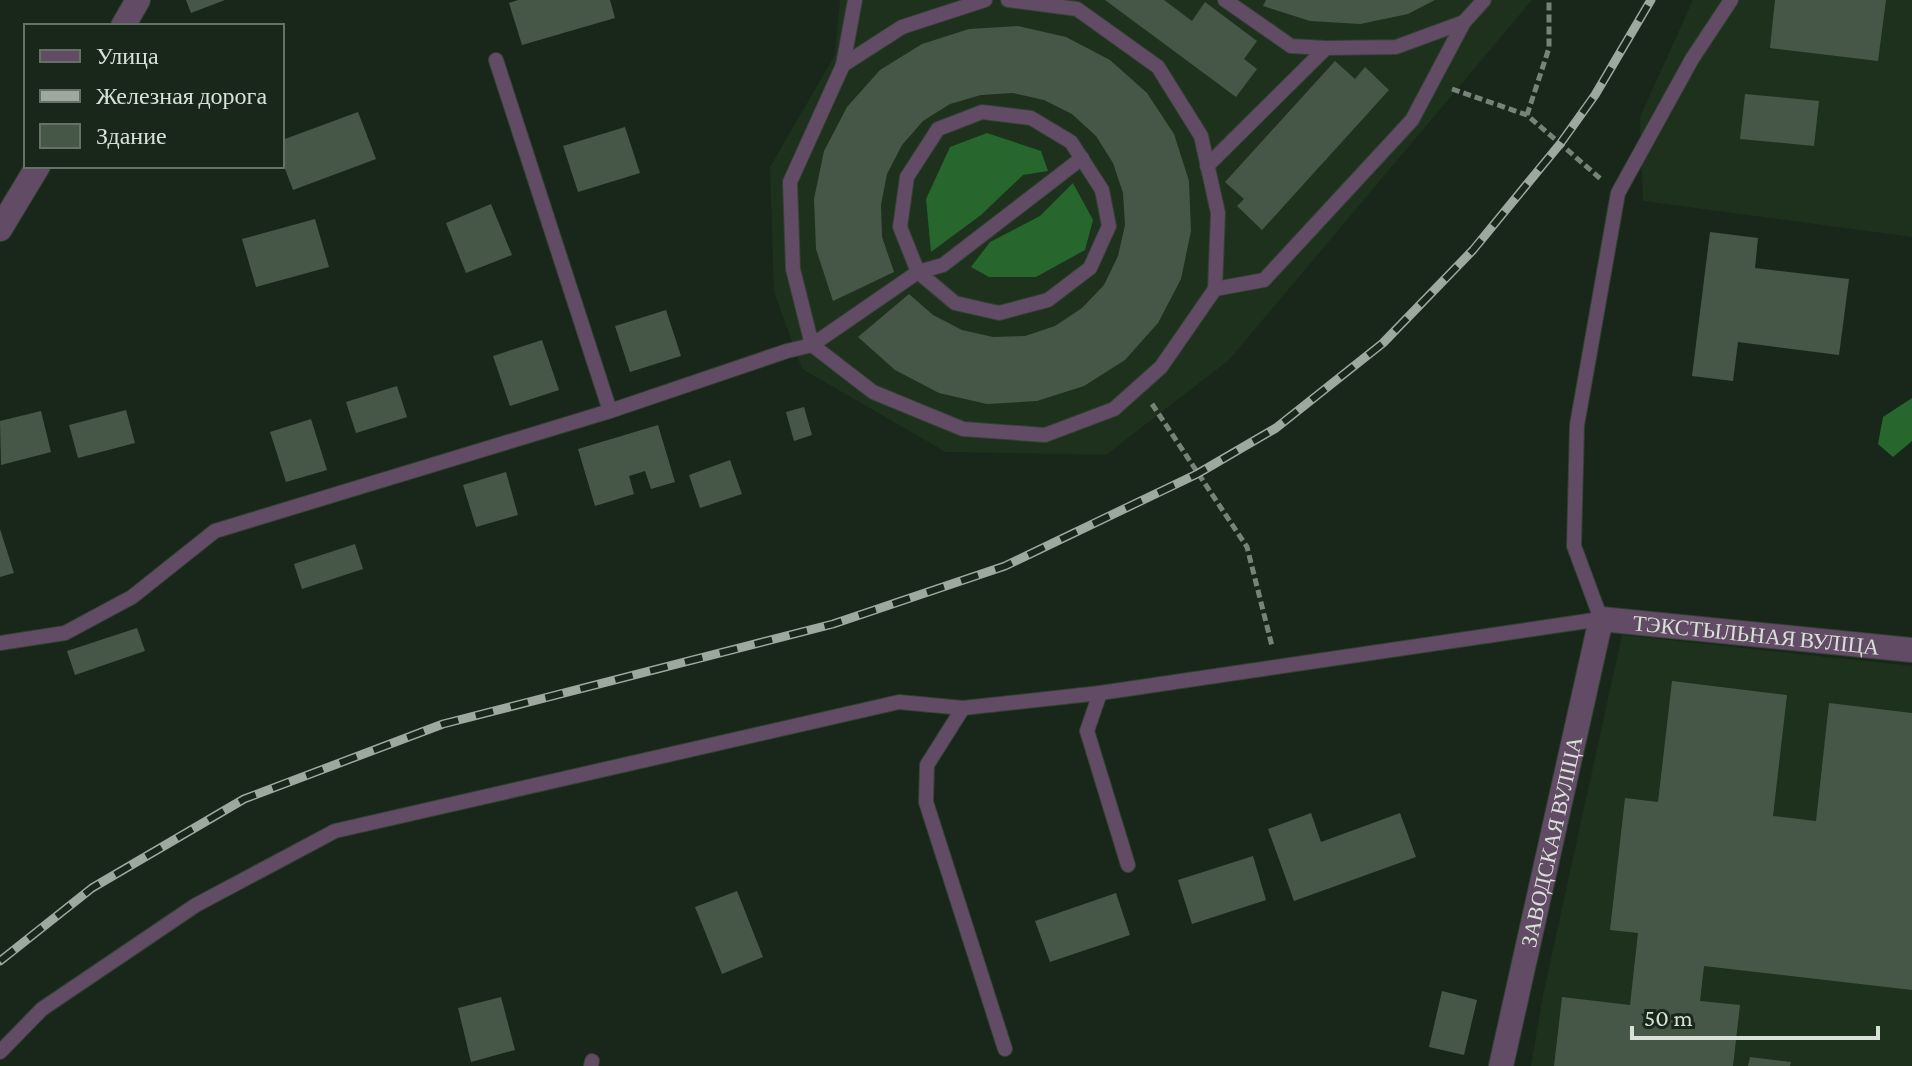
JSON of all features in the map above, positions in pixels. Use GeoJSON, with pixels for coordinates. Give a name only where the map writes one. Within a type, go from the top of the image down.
{"type":"FeatureCollection","features":[{"type":"Feature","properties":{"kind":"street"},"geometry":{"type":"LineString","coordinates":[[124,24],[138,0]]}},
{"type":"Feature","properties":{"kind":"street"},"geometry":{"type":"LineString","coordinates":[[0,229],[37,168]]}},
{"type":"Feature","properties":{"kind":"street","name":"ТЭКСТЫЛЬНАЯ ВУЛІЦА"},"geometry":{"type":"LineString","coordinates":[[1601,619],[1912,650]]}},
{"type":"Feature","properties":{"kind":"street","name":"ЗАВОДСКАЯ ВУЛІЦА"},"geometry":{"type":"LineString","coordinates":[[1501,1066],[1601,619]]}},
{"type":"Feature","properties":{"kind":"lane"},"geometry":{"type":"LineString","coordinates":[[855,0],[843,65],[790,182],[793,269],[812,345],[873,392],[963,429],[1045,435],[1114,409],[1161,367],[1215,289],[1218,213],[1201,136],[1158,67],[1077,9],[1008,0]]}},
{"type":"Feature","properties":{"kind":"lane"},"geometry":{"type":"LineString","coordinates":[[843,65],[902,27],[985,0]]}},
{"type":"Feature","properties":{"kind":"lane"},"geometry":{"type":"LineString","coordinates":[[1215,289],[1264,280],[1412,120],[1464,22],[1484,0]]}},
{"type":"Feature","properties":{"kind":"lane"},"geometry":{"type":"LineString","coordinates":[[0,1052],[42,1009],[196,905],[335,831],[899,702],[963,708],[1100,693],[1601,619],[1574,546],[1577,425],[1618,193],[1692,59],[1731,0]]}},
{"type":"Feature","properties":{"kind":"lane"},"geometry":{"type":"LineString","coordinates":[[1236,3],[1291,46],[1396,47],[1464,22]]}},
{"type":"Feature","properties":{"kind":"lane"},"geometry":{"type":"LineString","coordinates":[[1207,166],[1326,48]]}},
{"type":"Feature","properties":{"kind":"lane"},"geometry":{"type":"LineString","coordinates":[[496,60],[610,411]]}},
{"type":"Feature","properties":{"kind":"lane"},"geometry":{"type":"LineString","coordinates":[[982,112],[1031,118],[1071,142],[1102,190],[1109,226],[1090,268],[1048,300],[999,313],[955,303],[918,272],[900,227],[907,177],[938,129],[982,112]]}},
{"type":"Feature","properties":{"kind":"lane"},"geometry":{"type":"LineString","coordinates":[[0,643],[65,633],[132,597],[215,531],[610,411],[812,345],[918,272],[943,265],[1082,158]]}},
{"type":"Feature","properties":{"kind":"lane"},"geometry":{"type":"LineString","coordinates":[[1100,693],[1087,731],[1128,865]]}},
{"type":"Feature","properties":{"kind":"lane"},"geometry":{"type":"LineString","coordinates":[[963,708],[927,765],[926,802],[1005,1049]]}},
{"type":"Feature","properties":{"kind":"path"},"geometry":{"type":"LineString","coordinates":[[1527,115],[1549,48],[1549,0]]}},
{"type":"Feature","properties":{"kind":"path"},"geometry":{"type":"LineString","coordinates":[[1432,82],[1527,115],[1618,193]]}},
{"type":"Feature","properties":{"kind":"path"},"geometry":{"type":"LineString","coordinates":[[1140,386],[1247,547],[1277,667]]}},
{"type":"Feature","properties":{"kind":"shaded area"},"geometry":{"type":"Polygon","coordinates":[[[840,0],[1532,0],[1229,360],[1106,455],[946,452],[802,369],[774,292],[770,167],[835,55],[840,0]]]}},
{"type":"Feature","properties":{"kind":"shaded area"},"geometry":{"type":"Polygon","coordinates":[[[1693,0],[1912,0],[1912,237],[1643,201],[1640,117],[1693,0]]]}},
{"type":"Feature","properties":{"kind":"shaded area"},"geometry":{"type":"Polygon","coordinates":[[[1622,635],[1912,666],[1912,1066],[1531,1066],[1543,995],[1622,635]]]}},
{"type":"Feature","properties":{"kind":"green space"},"geometry":{"type":"Polygon","coordinates":[[[987,133],[1041,151],[1048,171],[1023,175],[981,215],[931,252],[926,199],[950,147],[987,133]]]}},
{"type":"Feature","properties":{"kind":"green space"},"geometry":{"type":"Polygon","coordinates":[[[1073,183],[1093,220],[1085,250],[1036,277],[989,277],[971,267],[990,242],[1040,216],[1073,183]]]}},
{"type":"Feature","properties":{"kind":"green space"},"geometry":{"type":"Polygon","coordinates":[[[1912,398],[1912,441],[1893,457],[1878,444],[1883,417],[1912,398]]]}},
{"type":"Feature","properties":{"kind":"building"},"geometry":{"type":"Polygon","coordinates":[[[186,0],[225,0],[191,13],[186,0]]]}},
{"type":"Feature","properties":{"kind":"building"},"geometry":{"type":"Polygon","coordinates":[[[518,0],[610,0],[615,18],[522,45],[509,3],[518,0]]]}},
{"type":"Feature","properties":{"kind":"building"},"geometry":{"type":"Polygon","coordinates":[[[1105,0],[1164,0],[1192,21],[1205,2],[1257,41],[1244,59],[1257,69],[1236,97],[1105,0]]]}},
{"type":"Feature","properties":{"kind":"building"},"geometry":{"type":"Polygon","coordinates":[[[1266,0],[1435,0],[1408,14],[1360,24],[1310,21],[1263,6],[1266,0]]]}},
{"type":"Feature","properties":{"kind":"building"},"geometry":{"type":"Polygon","coordinates":[[[1775,0],[1886,0],[1878,61],[1770,48],[1775,0]]]}},
{"type":"Feature","properties":{"kind":"building"},"geometry":{"type":"Polygon","coordinates":[[[1018,26],[1066,37],[1110,60],[1147,93],[1174,134],[1189,181],[1191,231],[1181,279],[1158,323],[1125,360],[1084,386],[1037,401],[987,404],[939,393],[895,370],[858,337],[909,294],[933,315],[962,330],[993,337],[1025,336],[1055,326],[1082,308],[1104,285],[1118,256],[1125,225],[1123,193],[1113,163],[1096,136],[1072,114],[1044,100],[1013,93],[981,95],[950,104],[923,121],[902,145],[887,174],[881,205],[882,237],[894,272],[833,301],[816,249],[814,199],[824,151],[847,107],[880,70],[922,44],[969,29],[1018,26]]]}},
{"type":"Feature","properties":{"kind":"building"},"geometry":{"type":"Polygon","coordinates":[[[1335,61],[1355,79],[1365,67],[1389,90],[1262,230],[1237,206],[1244,199],[1225,182],[1335,61]]]}},
{"type":"Feature","properties":{"kind":"building"},"geometry":{"type":"Polygon","coordinates":[[[1745,94],[1819,101],[1814,146],[1740,139],[1745,94]]]}},
{"type":"Feature","properties":{"kind":"building"},"geometry":{"type":"Polygon","coordinates":[[[358,112],[376,159],[293,190],[284,166],[284,139],[358,112]]]}},
{"type":"Feature","properties":{"kind":"building"},"geometry":{"type":"Polygon","coordinates":[[[625,127],[640,173],[578,192],[563,146],[625,127]]]}},
{"type":"Feature","properties":{"kind":"building"},"geometry":{"type":"Polygon","coordinates":[[[491,204],[512,255],[466,273],[446,223],[491,204]]]}},
{"type":"Feature","properties":{"kind":"building"},"geometry":{"type":"Polygon","coordinates":[[[315,219],[329,267],[256,287],[242,239],[315,219]]]}},
{"type":"Feature","properties":{"kind":"building"},"geometry":{"type":"Polygon","coordinates":[[[1710,232],[1758,238],[1755,268],[1849,279],[1839,355],[1738,342],[1733,381],[1692,376],[1710,232]]]}},
{"type":"Feature","properties":{"kind":"building"},"geometry":{"type":"Polygon","coordinates":[[[666,310],[681,356],[630,372],[615,326],[666,310]]]}},
{"type":"Feature","properties":{"kind":"building"},"geometry":{"type":"Polygon","coordinates":[[[542,340],[559,390],[510,406],[493,356],[542,340]]]}},
{"type":"Feature","properties":{"kind":"building"},"geometry":{"type":"Polygon","coordinates":[[[397,386],[407,417],[356,433],[346,402],[397,386]]]}},
{"type":"Feature","properties":{"kind":"building"},"geometry":{"type":"Polygon","coordinates":[[[804,407],[812,435],[794,441],[786,412],[804,407]]]}},
{"type":"Feature","properties":{"kind":"building"},"geometry":{"type":"Polygon","coordinates":[[[126,410],[135,443],[78,458],[69,425],[126,410]]]}},
{"type":"Feature","properties":{"kind":"building"},"geometry":{"type":"Polygon","coordinates":[[[41,411],[51,452],[1,465],[0,421],[41,411]]]}},
{"type":"Feature","properties":{"kind":"building"},"geometry":{"type":"Polygon","coordinates":[[[311,419],[327,470],[286,482],[270,432],[311,419]]]}},
{"type":"Feature","properties":{"kind":"building"},"geometry":{"type":"Polygon","coordinates":[[[658,425],[675,482],[651,489],[645,471],[629,476],[634,494],[595,506],[578,449],[658,425]]]}},
{"type":"Feature","properties":{"kind":"building"},"geometry":{"type":"Polygon","coordinates":[[[730,460],[742,494],[700,508],[689,475],[730,460]]]}},
{"type":"Feature","properties":{"kind":"building"},"geometry":{"type":"Polygon","coordinates":[[[506,472],[518,515],[476,527],[463,485],[506,472]]]}},
{"type":"Feature","properties":{"kind":"building"},"geometry":{"type":"Polygon","coordinates":[[[0,529],[14,573],[0,577],[0,529]]]}},
{"type":"Feature","properties":{"kind":"building"},"geometry":{"type":"Polygon","coordinates":[[[355,544],[363,569],[302,589],[294,564],[355,544]]]}},
{"type":"Feature","properties":{"kind":"building"},"geometry":{"type":"Polygon","coordinates":[[[137,628],[145,651],[75,675],[67,651],[137,628]]]}},
{"type":"Feature","properties":{"kind":"building"},"geometry":{"type":"Polygon","coordinates":[[[1672,681],[1787,695],[1773,816],[1816,821],[1829,703],[1912,713],[1912,990],[1704,966],[1700,1001],[1740,1005],[1733,1066],[1554,1066],[1562,997],[1630,1005],[1638,933],[1610,930],[1625,798],[1658,802],[1672,681]]]}},
{"type":"Feature","properties":{"kind":"building"},"geometry":{"type":"Polygon","coordinates":[[[1311,813],[1321,842],[1400,813],[1416,857],[1294,901],[1268,829],[1311,813]]]}},
{"type":"Feature","properties":{"kind":"building"},"geometry":{"type":"Polygon","coordinates":[[[1253,856],[1266,900],[1192,924],[1178,880],[1253,856]]]}},
{"type":"Feature","properties":{"kind":"building"},"geometry":{"type":"Polygon","coordinates":[[[737,891],[763,957],[722,974],[695,907],[737,891]]]}},
{"type":"Feature","properties":{"kind":"building"},"geometry":{"type":"Polygon","coordinates":[[[1116,893],[1130,935],[1050,962],[1035,921],[1116,893]]]}},
{"type":"Feature","properties":{"kind":"building"},"geometry":{"type":"Polygon","coordinates":[[[1442,991],[1477,1000],[1464,1055],[1429,1047],[1442,991]]]}},
{"type":"Feature","properties":{"kind":"building"},"geometry":{"type":"Polygon","coordinates":[[[501,997],[515,1050],[471,1062],[458,1008],[501,997]]]}},
{"type":"Feature","properties":{"kind":"building"},"geometry":{"type":"Polygon","coordinates":[[[1750,1057],[1791,1062],[1790,1066],[1748,1066],[1750,1057]]]}},
{"type":"Feature","properties":{"kind":"railway"},"geometry":{"type":"LineString","coordinates":[[0,961],[92,888],[244,799],[443,724],[833,624],[1005,566],[1197,474],[1276,428],[1383,343],[1473,250],[1560,144],[1595,95],[1651,0]]}}]}
